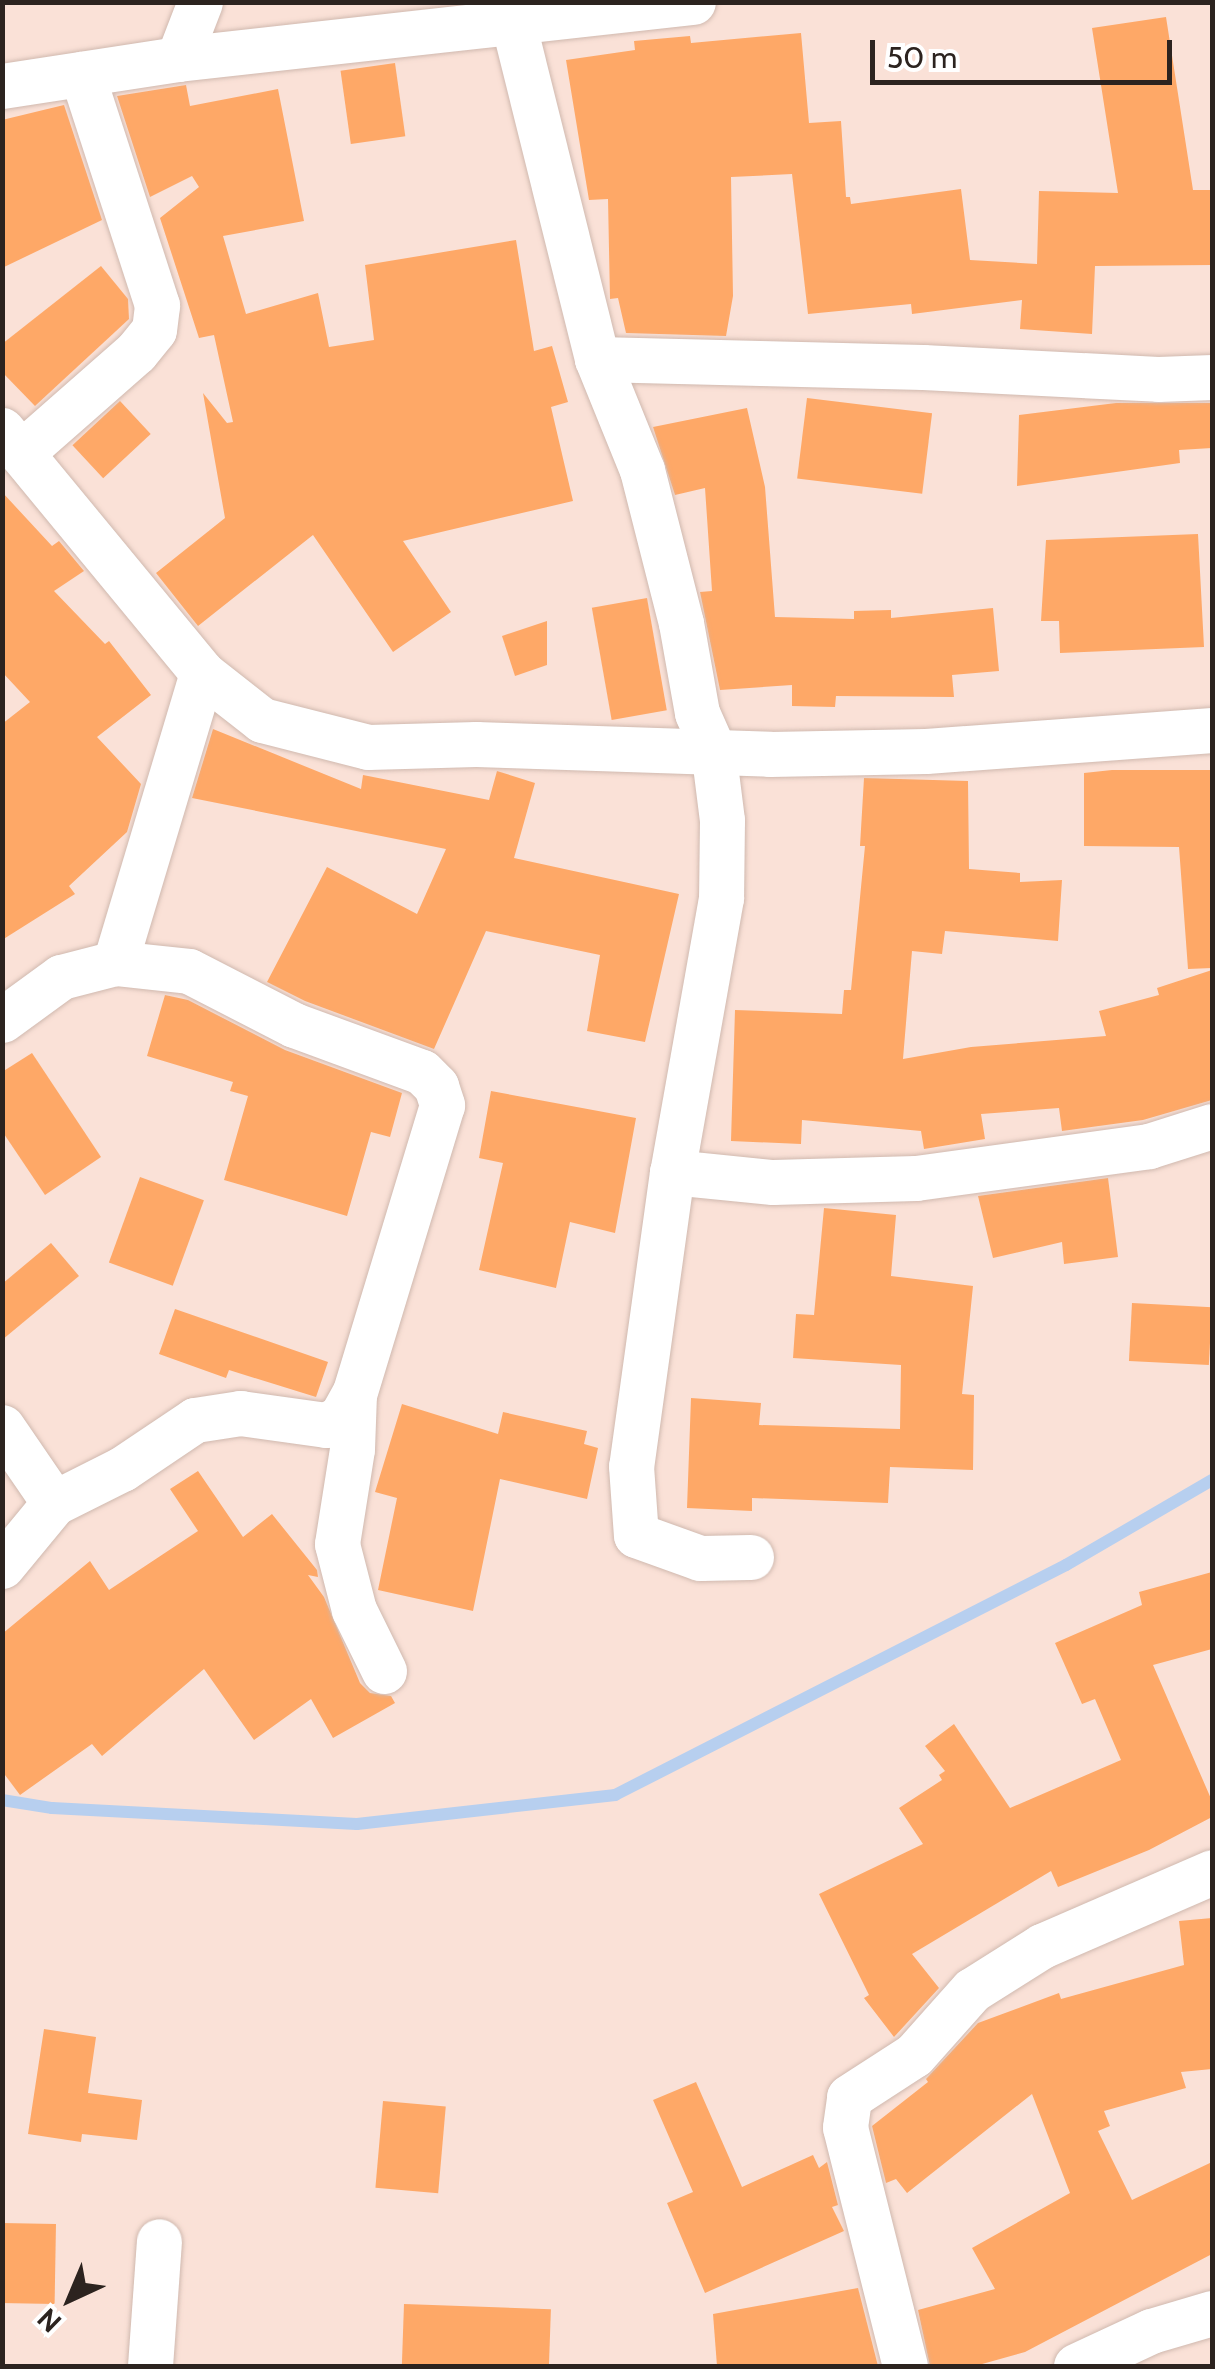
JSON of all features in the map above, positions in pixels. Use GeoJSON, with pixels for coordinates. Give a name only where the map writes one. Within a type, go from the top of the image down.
{"type":"FeatureCollection","features":[{"type":"Feature","properties":{"kind":"street"},"geometry":{"type":"LineString","coordinates":[[178,59],[200,2]]}},
{"type":"Feature","properties":{"kind":"street"},"geometry":{"type":"LineString","coordinates":[[2,86],[178,59],[514,26],[693,2]]}},
{"type":"Feature","properties":{"kind":"street"},"geometry":{"type":"LineString","coordinates":[[514,26],[597,359],[642,470],[681,623],[698,713],[713,749],[722,820],[721,898],[672,1172],[631,1466],[636,1535],[700,1558],[751,1557]]}},
{"type":"Feature","properties":{"kind":"street"},"geometry":{"type":"LineString","coordinates":[[82,74],[157,304],[154,330],[136,352],[10,445],[202,673],[262,720],[368,747],[476,744],[713,749],[770,754],[926,751],[1212,730]]}},
{"type":"Feature","properties":{"kind":"street"},"geometry":{"type":"LineString","coordinates":[[597,359],[923,367],[1158,379],[1212,377]]}},
{"type":"Feature","properties":{"kind":"street"},"geometry":{"type":"LineString","coordinates":[[115,963],[202,673]]}},
{"type":"Feature","properties":{"kind":"street"},"geometry":{"type":"LineString","coordinates":[[2,1020],[61,977],[115,963],[189,970],[294,1025],[422,1072],[436,1086],[442,1104],[354,1394],[342,1417],[326,1425],[240,1413],[195,1420],[122,1469],[54,1503],[2,1566]]}},
{"type":"Feature","properties":{"kind":"street"},"geometry":{"type":"LineString","coordinates":[[672,1172],[772,1182],[916,1178],[1149,1146],[1212,1126]]}},
{"type":"Feature","properties":{"kind":"street"},"geometry":{"type":"LineString","coordinates":[[354,1394],[352,1449],[337,1544],[354,1610],[384,1671]]}},
{"type":"Feature","properties":{"kind":"street"},"geometry":{"type":"LineString","coordinates":[[2,1427],[54,1503]]}},
{"type":"Feature","properties":{"kind":"street"},"geometry":{"type":"LineString","coordinates":[[905,2366],[845,2127],[848,2097],[914,2055],[972,1990],[1042,1946],[1212,1872]]}},
{"type":"Feature","properties":{"kind":"street"},"geometry":{"type":"LineString","coordinates":[[150,2366],[159,2241]]}},
{"type":"Feature","properties":{"kind":"street"},"geometry":{"type":"LineString","coordinates":[[1076,2366],[1151,2331],[1212,2313]]}},
{"type":"Feature","properties":{"kind":"building"},"geometry":{"type":"Polygon","coordinates":[[[1166,17],[1193,190],[1211,190],[1212,265],[1095,266],[1092,334],[1020,329],[1022,300],[912,314],[911,304],[808,314],[792,174],[731,177],[733,296],[726,336],[626,333],[618,298],[610,299],[608,199],[589,200],[566,60],[635,50],[634,41],[690,36],[691,43],[801,33],[809,123],[841,121],[846,197],[850,197],[851,204],[961,189],[970,260],[1037,264],[1039,191],[1118,193],[1092,28],[1166,17]]]}},
{"type":"Feature","properties":{"kind":"building"},"geometry":{"type":"Polygon","coordinates":[[[395,63],[405,136],[351,144],[341,71],[395,63]]]}},
{"type":"Feature","properties":{"kind":"building"},"geometry":{"type":"Polygon","coordinates":[[[186,85],[190,106],[278,89],[304,221],[223,236],[246,314],[318,293],[329,347],[374,340],[365,265],[516,240],[534,351],[552,346],[568,402],[551,407],[573,501],[403,541],[451,612],[393,652],[313,535],[198,626],[156,573],[225,518],[203,393],[227,423],[233,422],[214,335],[199,338],[160,218],[199,187],[192,176],[150,197],[117,96],[186,85]]]}},
{"type":"Feature","properties":{"kind":"building"},"geometry":{"type":"Polygon","coordinates":[[[64,105],[102,220],[2,268],[2,120],[64,105]]]}},
{"type":"Feature","properties":{"kind":"building"},"geometry":{"type":"Polygon","coordinates":[[[101,266],[128,299],[129,319],[35,406],[2,372],[2,344],[101,266]]]}},
{"type":"Feature","properties":{"kind":"building"},"geometry":{"type":"Polygon","coordinates":[[[807,398],[932,413],[922,494],[797,478],[807,398]]]}},
{"type":"Feature","properties":{"kind":"building"},"geometry":{"type":"Polygon","coordinates":[[[120,401],[151,434],[103,478],[72,445],[120,401]]]}},
{"type":"Feature","properties":{"kind":"building"},"geometry":{"type":"Polygon","coordinates":[[[1116,403],[1212,403],[1212,448],[1179,450],[1180,463],[1017,486],[1019,415],[1116,403]]]}},
{"type":"Feature","properties":{"kind":"building"},"geometry":{"type":"Polygon","coordinates":[[[747,408],[765,487],[775,617],[854,619],[854,611],[891,610],[891,618],[993,608],[999,671],[952,675],[954,697],[836,696],[835,707],[792,706],[792,685],[720,690],[700,592],[712,591],[705,488],[675,495],[653,427],[747,408]]]}},
{"type":"Feature","properties":{"kind":"building"},"geometry":{"type":"Polygon","coordinates":[[[2,492],[52,546],[59,541],[84,571],[54,591],[105,644],[109,641],[151,695],[97,737],[141,784],[127,832],[69,886],[75,894],[2,940],[2,724],[30,702],[2,672],[2,492]]]}},
{"type":"Feature","properties":{"kind":"building"},"geometry":{"type":"Polygon","coordinates":[[[1198,534],[1204,647],[1060,653],[1059,621],[1041,621],[1046,540],[1198,534]]]}},
{"type":"Feature","properties":{"kind":"building"},"geometry":{"type":"Polygon","coordinates":[[[647,598],[667,710],[612,720],[592,608],[647,598]]]}},
{"type":"Feature","properties":{"kind":"building"},"geometry":{"type":"Polygon","coordinates":[[[547,621],[547,665],[515,676],[502,636],[547,621]]]}},
{"type":"Feature","properties":{"kind":"building"},"geometry":{"type":"Polygon","coordinates":[[[213,729],[361,789],[363,775],[489,800],[497,771],[535,783],[514,858],[679,894],[645,1042],[587,1031],[600,955],[486,931],[434,1049],[305,1001],[267,982],[327,867],[417,914],[446,849],[192,798],[213,729]]]}},
{"type":"Feature","properties":{"kind":"building"},"geometry":{"type":"Polygon","coordinates":[[[1212,770],[1212,968],[1188,969],[1179,847],[1084,846],[1084,773],[1212,770]]]}},
{"type":"Feature","properties":{"kind":"building"},"geometry":{"type":"Polygon","coordinates":[[[864,778],[968,781],[969,869],[1020,873],[1020,882],[1062,880],[1058,941],[945,931],[942,954],[912,951],[903,1059],[971,1047],[1106,1036],[1099,1011],[1159,995],[1157,988],[1212,970],[1212,1100],[1143,1120],[1062,1131],[1059,1108],[981,1114],[985,1139],[924,1149],[921,1131],[802,1120],[801,1144],[731,1141],[735,1010],[842,1014],[844,990],[851,990],[865,846],[860,846],[864,778]]]}},
{"type":"Feature","properties":{"kind":"building"},"geometry":{"type":"Polygon","coordinates":[[[165,995],[188,1000],[285,1050],[402,1093],[390,1137],[371,1132],[347,1216],[224,1180],[248,1096],[230,1091],[233,1082],[147,1056],[165,995]]]}},
{"type":"Feature","properties":{"kind":"building"},"geometry":{"type":"Polygon","coordinates":[[[32,1053],[101,1157],[45,1195],[2,1131],[2,1072],[32,1053]]]}},
{"type":"Feature","properties":{"kind":"building"},"geometry":{"type":"Polygon","coordinates":[[[491,1091],[636,1118],[615,1233],[570,1222],[556,1288],[479,1270],[503,1163],[479,1158],[491,1091]]]}},
{"type":"Feature","properties":{"kind":"building"},"geometry":{"type":"Polygon","coordinates":[[[140,1177],[204,1200],[173,1286],[109,1263],[140,1177]]]}},
{"type":"Feature","properties":{"kind":"building"},"geometry":{"type":"Polygon","coordinates":[[[1108,1178],[1118,1257],[1064,1264],[1062,1242],[993,1258],[978,1196],[1108,1178]]]}},
{"type":"Feature","properties":{"kind":"building"},"geometry":{"type":"Polygon","coordinates":[[[824,1208],[896,1215],[891,1276],[973,1286],[962,1394],[974,1395],[973,1470],[890,1467],[888,1503],[752,1498],[752,1511],[687,1508],[691,1398],[761,1403],[759,1425],[900,1429],[901,1365],[793,1358],[796,1314],[814,1315],[824,1208]]]}},
{"type":"Feature","properties":{"kind":"building"},"geometry":{"type":"Polygon","coordinates":[[[51,1243],[79,1276],[2,1340],[2,1284],[51,1243]]]}},
{"type":"Feature","properties":{"kind":"building"},"geometry":{"type":"Polygon","coordinates":[[[1132,1303],[1212,1307],[1209,1365],[1129,1361],[1132,1303]]]}},
{"type":"Feature","properties":{"kind":"building"},"geometry":{"type":"Polygon","coordinates":[[[175,1309],[328,1362],[316,1397],[229,1370],[226,1378],[159,1354],[175,1309]]]}},
{"type":"Feature","properties":{"kind":"building"},"geometry":{"type":"Polygon","coordinates":[[[402,1404],[498,1434],[503,1412],[587,1431],[584,1444],[598,1448],[587,1499],[500,1479],[473,1611],[378,1590],[397,1498],[375,1492],[402,1404]]]}},
{"type":"Feature","properties":{"kind":"building"},"geometry":{"type":"Polygon","coordinates":[[[198,1471],[243,1537],[272,1514],[317,1570],[318,1577],[308,1575],[324,1597],[360,1683],[370,1693],[391,1696],[395,1703],[333,1738],[311,1699],[254,1740],[204,1669],[102,1756],[92,1744],[20,1795],[2,1771],[2,1634],[90,1561],[109,1590],[198,1531],[170,1489],[198,1471]]]}},
{"type":"Feature","properties":{"kind":"building"},"geometry":{"type":"Polygon","coordinates":[[[1212,1572],[1212,1649],[1153,1665],[1212,1801],[1212,1817],[1149,1850],[1058,1887],[1051,1871],[912,1954],[939,1988],[894,2037],[864,1998],[869,1995],[819,1894],[923,1844],[899,1808],[942,1780],[939,1775],[945,1771],[925,1746],[954,1724],[1010,1808],[1121,1760],[1095,1699],[1082,1704],[1055,1643],[1142,1605],[1139,1592],[1212,1572]]]}},
{"type":"Feature","properties":{"kind":"building"},"geometry":{"type":"Polygon","coordinates":[[[1212,1918],[1212,2069],[1181,2072],[1186,2088],[1104,2111],[1110,2126],[1098,2131],[1132,2200],[1212,2162],[1212,2254],[1025,2352],[975,2366],[930,2366],[918,2310],[995,2289],[972,2248],[1070,2193],[1032,2094],[907,2193],[896,2179],[886,2183],[872,2126],[928,2082],[926,2079],[978,2023],[1059,1993],[1061,1999],[1184,1965],[1179,1921],[1212,1918]]]}},
{"type":"Feature","properties":{"kind":"building"},"geometry":{"type":"Polygon","coordinates":[[[44,2029],[96,2037],[88,2093],[142,2100],[137,2140],[82,2134],[81,2142],[28,2134],[44,2029]]]}},
{"type":"Feature","properties":{"kind":"building"},"geometry":{"type":"Polygon","coordinates":[[[696,2082],[742,2187],[813,2155],[819,2168],[827,2162],[838,2205],[832,2207],[844,2231],[705,2293],[667,2203],[693,2192],[653,2100],[696,2082]]]}},
{"type":"Feature","properties":{"kind":"building"},"geometry":{"type":"Polygon","coordinates":[[[383,2101],[446,2106],[438,2193],[375,2188],[383,2101]]]}},
{"type":"Feature","properties":{"kind":"building"},"geometry":{"type":"Polygon","coordinates":[[[2,2223],[56,2224],[55,2304],[2,2303],[2,2223]]]}},
{"type":"Feature","properties":{"kind":"building"},"geometry":{"type":"Polygon","coordinates":[[[858,2288],[878,2366],[717,2366],[713,2314],[858,2288]]]}},
{"type":"Feature","properties":{"kind":"building"},"geometry":{"type":"Polygon","coordinates":[[[404,2304],[551,2309],[549,2366],[402,2366],[404,2304]]]}},
{"type":"Feature","properties":{"kind":"waterway"},"geometry":{"type":"LineString","coordinates":[[2,1800],[52,1808],[357,1824],[615,1795],[1066,1565],[1212,1480]]}}]}
